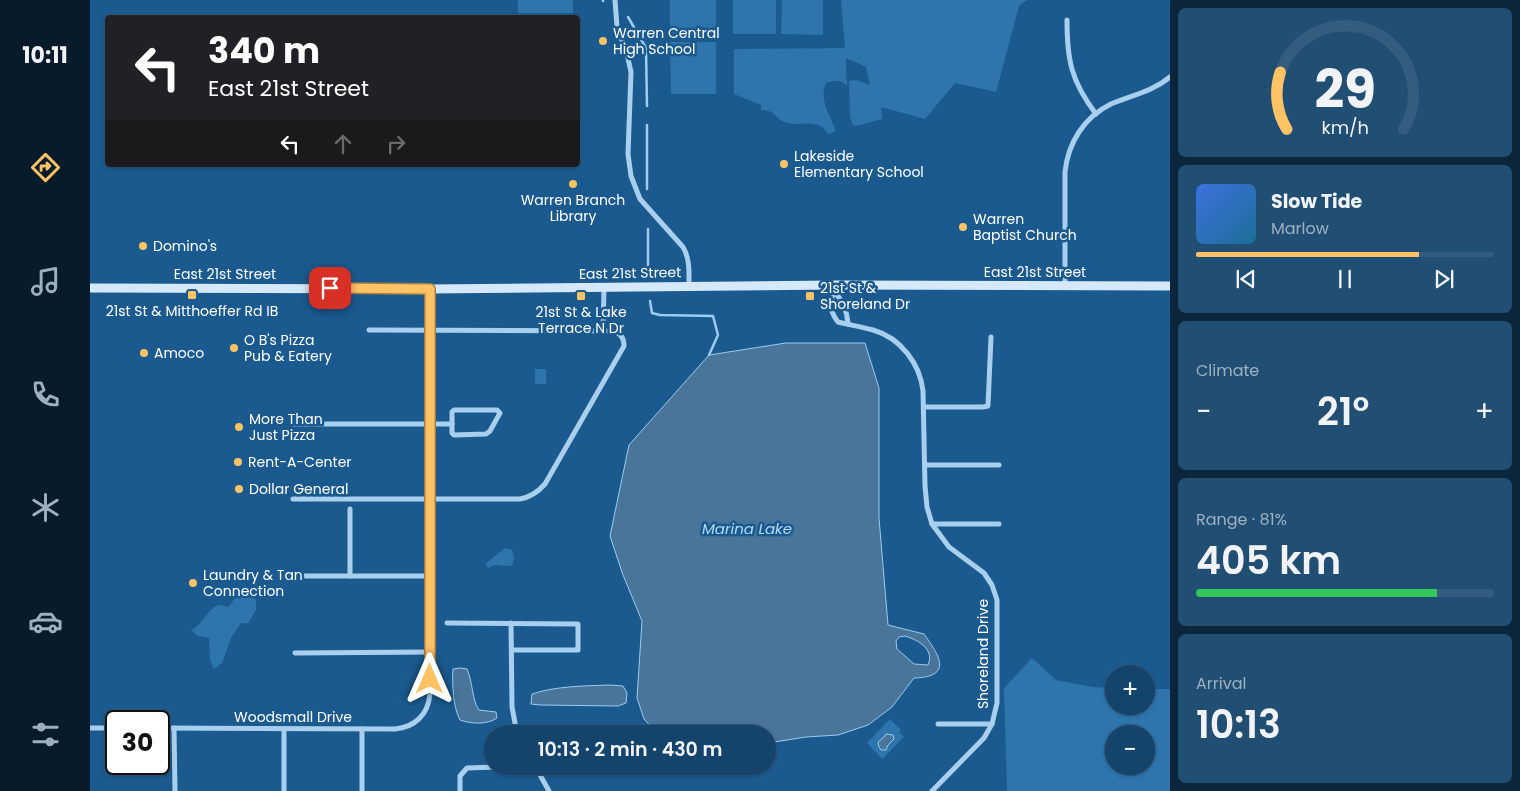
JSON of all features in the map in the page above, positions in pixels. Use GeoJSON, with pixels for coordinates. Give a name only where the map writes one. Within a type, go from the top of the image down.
{"type":"FeatureCollection","features":[{"type":"Feature","properties":{"kind":"main road","name":"East 21st Street"},"geometry":{"type":"LineString","coordinates":[[90,288],[430,289],[689,286],[836,289],[1170,286]]}},
{"type":"Feature","properties":{"kind":"street"},"geometry":{"type":"LineString","coordinates":[[615,0],[617,27],[627,54],[630,72],[628,154],[631,176],[640,199],[683,247],[689,263],[689,286]]}},
{"type":"Feature","properties":{"kind":"street"},"geometry":{"type":"LineString","coordinates":[[1068,20],[1068,52],[1071,68],[1080,91],[1096,114]]}},
{"type":"Feature","properties":{"kind":"street"},"geometry":{"type":"LineString","coordinates":[[1065,286],[1066,162],[1076,137],[1096,114],[1111,104],[1152,89],[1170,77]]}},
{"type":"Feature","properties":{"kind":"street"},"geometry":{"type":"LineString","coordinates":[[603,331],[604,288]]}},
{"type":"Feature","properties":{"kind":"street"},"geometry":{"type":"LineString","coordinates":[[295,653],[430,652],[430,289]]}},
{"type":"Feature","properties":{"kind":"street"},"geometry":{"type":"LineString","coordinates":[[836,289],[845,308],[848,324]]}},
{"type":"Feature","properties":{"kind":"street","name":"Shoreland Drive"},"geometry":{"type":"LineString","coordinates":[[836,289],[831,299],[831,310],[838,322],[880,333],[895,341],[915,364],[924,391],[925,493],[932,524],[949,546],[984,573],[994,589],[997,600],[997,703],[992,724],[984,738],[932,791]]}},
{"type":"Feature","properties":{"kind":"street"},"geometry":{"type":"LineString","coordinates":[[293,499],[520,499],[533,495],[545,484],[622,350],[624,342],[619,333],[615,331],[370,330]]}},
{"type":"Feature","properties":{"kind":"street"},"geometry":{"type":"LineString","coordinates":[[924,407],[988,406],[991,337]]}},
{"type":"Feature","properties":{"kind":"street"},"geometry":{"type":"LineString","coordinates":[[454,410],[496,410],[500,414],[490,431],[486,434],[454,435],[452,433],[452,424],[452,412],[454,410]]}},
{"type":"Feature","properties":{"kind":"street"},"geometry":{"type":"LineString","coordinates":[[293,424],[452,424]]}},
{"type":"Feature","properties":{"kind":"street"},"geometry":{"type":"LineString","coordinates":[[924,465],[999,465]]}},
{"type":"Feature","properties":{"kind":"street"},"geometry":{"type":"LineString","coordinates":[[350,509],[350,576]]}},
{"type":"Feature","properties":{"kind":"street"},"geometry":{"type":"LineString","coordinates":[[932,524],[999,524]]}},
{"type":"Feature","properties":{"kind":"street"},"geometry":{"type":"LineString","coordinates":[[287,576],[430,576]]}},
{"type":"Feature","properties":{"kind":"street"},"geometry":{"type":"LineString","coordinates":[[447,622],[576,623],[578,625],[578,650],[512,650]]}},
{"type":"Feature","properties":{"kind":"street"},"geometry":{"type":"LineString","coordinates":[[512,623],[512,707],[516,725]]}},
{"type":"Feature","properties":{"kind":"street","name":"Woodsmall Drive"},"geometry":{"type":"LineString","coordinates":[[170,728],[402,728],[412,724],[427,708],[430,698],[430,652]]}},
{"type":"Feature","properties":{"kind":"street"},"geometry":{"type":"LineString","coordinates":[[938,724],[992,724]]}},
{"type":"Feature","properties":{"kind":"street"},"geometry":{"type":"LineString","coordinates":[[90,728],[105,728]]}},
{"type":"Feature","properties":{"kind":"street"},"geometry":{"type":"LineString","coordinates":[[174,728],[175,791]]}},
{"type":"Feature","properties":{"kind":"street"},"geometry":{"type":"LineString","coordinates":[[284,729],[284,791]]}},
{"type":"Feature","properties":{"kind":"street"},"geometry":{"type":"LineString","coordinates":[[362,729],[362,791]]}},
{"type":"Feature","properties":{"kind":"street"},"geometry":{"type":"LineString","coordinates":[[460,791],[460,776],[463,771],[470,767],[484,767]]}},
{"type":"Feature","properties":{"kind":"street"},"geometry":{"type":"LineString","coordinates":[[539,775],[549,791]]}},
{"type":"Feature","properties":{"kind":"shaded area"},"geometry":{"type":"Polygon","coordinates":[[[518,0],[573,0],[573,13],[518,13],[518,0]]]}},
{"type":"Feature","properties":{"kind":"shaded area"},"geometry":{"type":"Polygon","coordinates":[[[670,0],[716,0],[716,34],[670,33],[670,0]]]}},
{"type":"Feature","properties":{"kind":"shaded area"},"geometry":{"type":"Polygon","coordinates":[[[733,0],[776,0],[776,34],[733,34],[733,0]]]}},
{"type":"Feature","properties":{"kind":"shaded area"},"geometry":{"type":"Polygon","coordinates":[[[782,0],[823,0],[823,35],[781,34],[782,0]]]}},
{"type":"Feature","properties":{"kind":"shaded area"},"geometry":{"type":"Polygon","coordinates":[[[841,0],[1027,0],[1019,6],[996,92],[955,83],[925,119],[881,107],[882,119],[856,126],[853,125],[850,117],[849,81],[856,80],[870,85],[866,67],[846,58],[847,86],[840,81],[835,81],[826,83],[824,89],[824,101],[836,130],[832,133],[828,134],[819,125],[790,124],[781,120],[770,111],[761,110],[761,105],[734,94],[734,49],[845,48],[841,0]]]}},
{"type":"Feature","properties":{"kind":"shaded area"},"geometry":{"type":"Polygon","coordinates":[[[670,42],[716,42],[716,94],[671,94],[670,42]]]}},
{"type":"Feature","properties":{"kind":"shaded area"},"geometry":{"type":"Polygon","coordinates":[[[535,369],[546,369],[546,384],[535,384],[535,369]]]}},
{"type":"Feature","properties":{"kind":"shaded area"},"geometry":{"type":"Polygon","coordinates":[[[505,548],[512,550],[514,558],[512,566],[495,565],[488,568],[485,564],[505,548]]]}},
{"type":"Feature","properties":{"kind":"shaded area"},"geometry":{"type":"Polygon","coordinates":[[[245,592],[256,600],[256,610],[248,623],[241,623],[231,638],[222,663],[214,669],[210,660],[209,638],[198,636],[191,630],[199,625],[216,606],[229,607],[234,599],[245,592]]]}},
{"type":"Feature","properties":{"kind":"shaded area"},"geometry":{"type":"Polygon","coordinates":[[[1032,658],[1056,680],[1105,688],[1105,715],[1155,715],[1155,689],[1170,689],[1170,791],[1007,791],[1004,688],[1032,658]]]}},
{"type":"Feature","properties":{"kind":"shaded area"},"geometry":{"type":"Polygon","coordinates":[[[890,719],[901,730],[899,732],[904,737],[882,759],[867,743],[890,719]]]}},
{"type":"Feature","properties":{"kind":"water","name":"Marina Lake"},"geometry":{"type":"Polygon","coordinates":[[[786,343],[865,343],[879,388],[879,518],[888,625],[924,634],[938,657],[939,669],[935,674],[927,677],[914,678],[892,707],[868,725],[838,735],[776,742],[776,725],[650,725],[644,719],[637,698],[642,621],[623,575],[610,536],[629,445],[709,355],[786,343]],[[905,636],[899,637],[896,641],[897,649],[914,664],[928,665],[929,654],[920,643],[905,636]]]}},
{"type":"Feature","properties":{"kind":"water"},"geometry":{"type":"Polygon","coordinates":[[[453,669],[467,669],[479,710],[496,712],[497,718],[489,722],[479,723],[460,720],[454,702],[453,669]]]}},
{"type":"Feature","properties":{"kind":"water"},"geometry":{"type":"Polygon","coordinates":[[[609,685],[623,686],[627,693],[626,703],[618,706],[531,704],[532,694],[541,691],[609,685]]]}},
{"type":"Feature","properties":{"kind":"water"},"geometry":{"type":"Polygon","coordinates":[[[886,734],[893,735],[894,739],[886,750],[881,750],[878,742],[886,734]]]}},
{"type":"Feature","properties":{"kind":"waterway"},"geometry":{"type":"LineString","coordinates":[[628,17],[646,48],[647,106]]}},
{"type":"Feature","properties":{"kind":"waterway"},"geometry":{"type":"LineString","coordinates":[[647,125],[647,189]]}},
{"type":"Feature","properties":{"kind":"waterway"},"geometry":{"type":"LineString","coordinates":[[648,229],[648,277]]}},
{"type":"Feature","properties":{"kind":"waterway"},"geometry":{"type":"LineString","coordinates":[[650,301],[652,313],[660,315],[713,316],[718,335],[709,355]]}},
{"type":"Feature","properties":{"kind":"place","name":"Warren Central High School"},"geometry":{"type":"Point","coordinates":[603,41]}},
{"type":"Feature","properties":{"kind":"place","name":"Lakeside Elementary School"},"geometry":{"type":"Point","coordinates":[784,164]}},
{"type":"Feature","properties":{"kind":"place","name":"Warren Branch Library"},"geometry":{"type":"Point","coordinates":[573,184]}},
{"type":"Feature","properties":{"kind":"place","name":"Warren Baptist Church"},"geometry":{"type":"Point","coordinates":[963,227]}},
{"type":"Feature","properties":{"kind":"place","name":"Domino's"},"geometry":{"type":"Point","coordinates":[143,246]}},
{"type":"Feature","properties":{"kind":"place","name":"21st St & Mitthoeffer Rd IB"},"geometry":{"type":"Point","coordinates":[192,295]}},
{"type":"Feature","properties":{"kind":"place","name":"21st St & Lake Terrace N Dr"},"geometry":{"type":"Point","coordinates":[581,296]}},
{"type":"Feature","properties":{"kind":"place","name":"21st St & Shoreland Dr"},"geometry":{"type":"Point","coordinates":[810,296]}},
{"type":"Feature","properties":{"kind":"place","name":"O B's Pizza Pub & Eatery"},"geometry":{"type":"Point","coordinates":[234,348]}},
{"type":"Feature","properties":{"kind":"place","name":"Amoco"},"geometry":{"type":"Point","coordinates":[144,353]}},
{"type":"Feature","properties":{"kind":"place","name":"More Than Just Pizza"},"geometry":{"type":"Point","coordinates":[239,427]}},
{"type":"Feature","properties":{"kind":"place","name":"Rent-A-Center"},"geometry":{"type":"Point","coordinates":[238,462]}},
{"type":"Feature","properties":{"kind":"place","name":"Dollar General"},"geometry":{"type":"Point","coordinates":[239,489]}},
{"type":"Feature","properties":{"kind":"place","name":"Laundry & Tan Connection"},"geometry":{"type":"Point","coordinates":[193,583]}},
{"type":"Feature","properties":{"kind":"route"},"geometry":{"type":"LineString","coordinates":[[330,288],[430,289],[430,679]]}}]}
